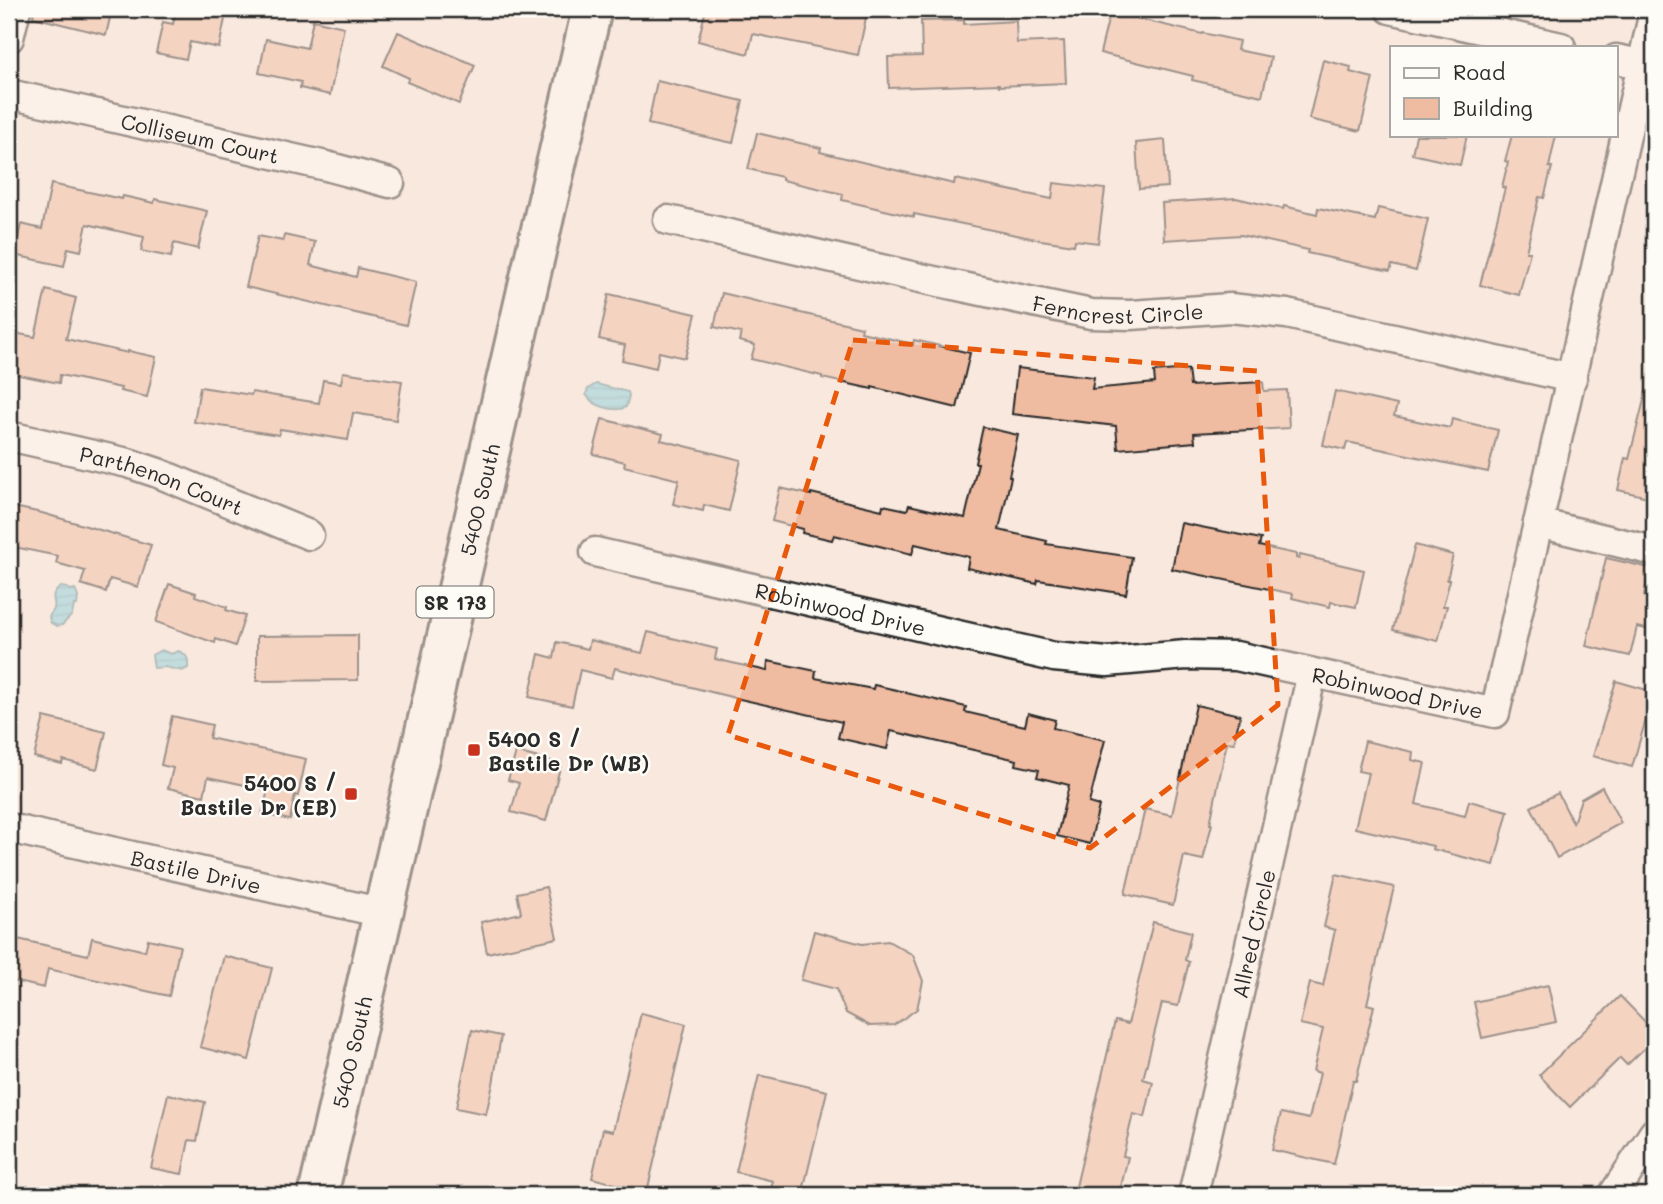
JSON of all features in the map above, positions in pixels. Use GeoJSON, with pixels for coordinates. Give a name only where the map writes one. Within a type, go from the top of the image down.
{"type":"FeatureCollection","features":[{"type":"Feature","properties":{"kind":"main road","name":"5400 South"},"geometry":{"type":"LineString","coordinates":[[318,1195],[592,9]]}},
{"type":"Feature","properties":{"kind":"street"},"geometry":{"type":"LineString","coordinates":[[9,38],[16,9]]}},
{"type":"Feature","properties":{"kind":"street"},"geometry":{"type":"LineString","coordinates":[[1390,9],[1556,46]]}},
{"type":"Feature","properties":{"kind":"street","name":"Robinwood Drive"},"geometry":{"type":"LineString","coordinates":[[595,552],[1054,657],[1107,662],[1186,655],[1236,656],[1495,713],[1572,378],[1637,64],[1654,12]]}},
{"type":"Feature","properties":{"kind":"street","name":"Colliseum Court"},"geometry":{"type":"LineString","coordinates":[[9,94],[390,183]]}},
{"type":"Feature","properties":{"kind":"street","name":"Ferncrest Circle"},"geometry":{"type":"LineString","coordinates":[[668,220],[1091,314],[1132,315],[1230,308],[1287,314],[1572,378]]}},
{"type":"Feature","properties":{"kind":"street","name":"Parthenon Court"},"geometry":{"type":"LineString","coordinates":[[9,436],[128,463],[309,535]]}},
{"type":"Feature","properties":{"kind":"street"},"geometry":{"type":"LineString","coordinates":[[1538,523],[1654,551]]}},
{"type":"Feature","properties":{"kind":"street","name":"Allred Circle"},"geometry":{"type":"LineString","coordinates":[[1193,1195],[1312,673]]}},
{"type":"Feature","properties":{"kind":"street","name":"Bastile Drive"},"geometry":{"type":"LineString","coordinates":[[9,828],[383,913]]}},
{"type":"Feature","properties":{"kind":"street"},"geometry":{"type":"LineString","coordinates":[[1614,1195],[1654,1133]]}},
{"type":"Feature","properties":{"kind":"highlighted area"},"geometry":{"type":"Polygon","coordinates":[[[853,340],[1257,371],[1278,705],[1090,848],[728,735],[853,340]]]}},
{"type":"Feature","properties":{"kind":"water"},"geometry":{"type":"Polygon","coordinates":[[[596,384],[628,392],[626,407],[610,409],[593,402],[586,394],[588,389],[596,384]]]}},
{"type":"Feature","properties":{"kind":"water"},"geometry":{"type":"Polygon","coordinates":[[[61,587],[75,589],[78,597],[72,615],[62,625],[57,626],[51,623],[49,617],[55,606],[53,595],[61,587]]]}},
{"type":"Feature","properties":{"kind":"water"},"geometry":{"type":"Polygon","coordinates":[[[161,650],[171,654],[178,651],[184,654],[188,659],[188,668],[182,671],[165,667],[154,668],[152,655],[161,650]]]}},
{"type":"Feature","properties":{"kind":"building"},"geometry":{"type":"Polygon","coordinates":[[[34,9],[112,9],[106,35],[33,17],[34,9]]]}},
{"type":"Feature","properties":{"kind":"building"},"geometry":{"type":"Polygon","coordinates":[[[176,9],[227,9],[219,48],[190,42],[186,59],[156,53],[163,22],[173,24],[176,9]]]}},
{"type":"Feature","properties":{"kind":"building"},"geometry":{"type":"Polygon","coordinates":[[[706,9],[849,9],[867,13],[858,55],[753,34],[748,54],[698,41],[706,9]]]}},
{"type":"Feature","properties":{"kind":"building"},"geometry":{"type":"Polygon","coordinates":[[[1110,12],[1239,41],[1237,50],[1271,57],[1262,96],[1192,80],[1193,76],[1100,53],[1110,12]]]}},
{"type":"Feature","properties":{"kind":"building"},"geometry":{"type":"Polygon","coordinates":[[[313,20],[344,27],[330,95],[300,88],[301,82],[259,73],[266,39],[307,48],[313,20]]]}},
{"type":"Feature","properties":{"kind":"building"},"geometry":{"type":"Polygon","coordinates":[[[964,20],[964,24],[1016,21],[1017,43],[1064,41],[1066,83],[889,88],[888,57],[922,56],[921,21],[964,20]]]}},
{"type":"Feature","properties":{"kind":"building"},"geometry":{"type":"Polygon","coordinates":[[[398,32],[475,65],[459,104],[407,82],[409,78],[383,66],[398,32]]]}},
{"type":"Feature","properties":{"kind":"building"},"geometry":{"type":"Polygon","coordinates":[[[1323,60],[1351,67],[1350,72],[1373,78],[1360,131],[1309,119],[1323,60]]]}},
{"type":"Feature","properties":{"kind":"building"},"geometry":{"type":"Polygon","coordinates":[[[657,81],[743,101],[733,143],[648,124],[657,81]]]}},
{"type":"Feature","properties":{"kind":"building"},"geometry":{"type":"Polygon","coordinates":[[[757,133],[821,148],[820,152],[954,184],[955,179],[1052,199],[1054,183],[1105,189],[1098,243],[1075,240],[1074,245],[1041,240],[914,214],[914,217],[842,200],[843,194],[748,169],[757,133]]]}},
{"type":"Feature","properties":{"kind":"building"},"geometry":{"type":"Polygon","coordinates":[[[1416,136],[1467,136],[1460,165],[1412,154],[1416,136]]]}},
{"type":"Feature","properties":{"kind":"building"},"geometry":{"type":"Polygon","coordinates":[[[1512,136],[1556,136],[1549,167],[1552,167],[1544,198],[1539,197],[1526,252],[1530,252],[1519,295],[1480,285],[1505,188],[1502,187],[1508,162],[1505,161],[1512,136]]]}},
{"type":"Feature","properties":{"kind":"building"},"geometry":{"type":"Polygon","coordinates":[[[1165,140],[1168,187],[1139,189],[1136,143],[1165,140]]]}},
{"type":"Feature","properties":{"kind":"building"},"geometry":{"type":"Polygon","coordinates":[[[51,184],[122,199],[123,196],[154,203],[155,199],[207,211],[198,249],[174,243],[171,257],[141,251],[144,237],[87,224],[81,251],[68,248],[64,266],[14,255],[21,224],[42,229],[51,184]]]}},
{"type":"Feature","properties":{"kind":"building"},"geometry":{"type":"Polygon","coordinates":[[[1236,198],[1317,214],[1318,208],[1375,220],[1378,208],[1428,219],[1416,271],[1392,265],[1390,271],[1241,235],[1164,240],[1162,203],[1236,198]]]}},
{"type":"Feature","properties":{"kind":"building"},"geometry":{"type":"Polygon","coordinates":[[[284,235],[315,242],[310,265],[356,277],[358,268],[416,282],[406,325],[246,287],[258,236],[283,241],[284,235]]]}},
{"type":"Feature","properties":{"kind":"building"},"geometry":{"type":"Polygon","coordinates":[[[46,290],[76,298],[66,339],[156,357],[147,397],[120,391],[121,388],[60,375],[59,383],[9,373],[9,332],[35,337],[46,290]]]}},
{"type":"Feature","properties":{"kind":"building"},"geometry":{"type":"Polygon","coordinates":[[[722,293],[862,327],[861,332],[913,344],[914,340],[970,353],[957,408],[751,359],[755,345],[739,341],[741,333],[714,327],[722,293]]]}},
{"type":"Feature","properties":{"kind":"building"},"geometry":{"type":"Polygon","coordinates":[[[609,294],[696,314],[685,358],[659,352],[656,368],[622,360],[625,345],[599,339],[609,294]]]}},
{"type":"Feature","properties":{"kind":"building"},"geometry":{"type":"Polygon","coordinates":[[[1017,368],[1094,377],[1092,389],[1155,383],[1154,372],[1188,369],[1190,386],[1263,382],[1264,391],[1287,390],[1289,428],[1194,433],[1195,442],[1118,449],[1116,426],[1012,414],[1017,368]]]}},
{"type":"Feature","properties":{"kind":"building"},"geometry":{"type":"Polygon","coordinates":[[[343,372],[402,381],[396,420],[353,413],[348,440],[280,429],[279,435],[194,422],[200,387],[319,403],[323,380],[341,383],[343,372]]]}},
{"type":"Feature","properties":{"kind":"building"},"geometry":{"type":"Polygon","coordinates":[[[1335,391],[1397,405],[1394,416],[1450,428],[1452,419],[1498,430],[1488,472],[1347,442],[1345,450],[1323,445],[1335,391]]]}},
{"type":"Feature","properties":{"kind":"building"},"geometry":{"type":"Polygon","coordinates":[[[1646,392],[1654,393],[1654,491],[1650,490],[1648,497],[1618,490],[1646,392]]]}},
{"type":"Feature","properties":{"kind":"building"},"geometry":{"type":"Polygon","coordinates":[[[602,419],[663,434],[661,440],[741,460],[729,511],[704,505],[703,511],[673,504],[679,480],[624,466],[625,462],[593,454],[602,419]]]}},
{"type":"Feature","properties":{"kind":"building"},"geometry":{"type":"Polygon","coordinates":[[[983,427],[1018,435],[999,530],[1047,541],[1046,544],[1132,557],[1126,594],[1038,580],[1037,584],[967,568],[969,557],[915,544],[912,554],[834,535],[832,540],[802,533],[803,529],[772,521],[780,488],[882,510],[883,505],[907,510],[909,505],[965,518],[983,427]]]}},
{"type":"Feature","properties":{"kind":"building"},"geometry":{"type":"Polygon","coordinates":[[[9,506],[151,545],[138,587],[110,579],[106,592],[81,584],[85,571],[56,563],[58,556],[9,546],[9,506]]]}},
{"type":"Feature","properties":{"kind":"building"},"geometry":{"type":"Polygon","coordinates":[[[1181,523],[1261,539],[1259,546],[1296,554],[1299,559],[1300,555],[1364,570],[1356,607],[1331,602],[1330,607],[1292,598],[1293,594],[1172,569],[1181,523]]]}},
{"type":"Feature","properties":{"kind":"building"},"geometry":{"type":"Polygon","coordinates":[[[1415,545],[1453,555],[1443,606],[1447,606],[1438,641],[1393,630],[1415,545]]]}},
{"type":"Feature","properties":{"kind":"building"},"geometry":{"type":"Polygon","coordinates":[[[1606,558],[1650,568],[1644,596],[1654,598],[1651,630],[1637,627],[1630,656],[1586,646],[1606,558]]]}},
{"type":"Feature","properties":{"kind":"building"},"geometry":{"type":"Polygon","coordinates":[[[169,584],[196,593],[195,596],[245,616],[235,646],[216,639],[215,643],[156,622],[169,584]]]}},
{"type":"Feature","properties":{"kind":"building"},"geometry":{"type":"Polygon","coordinates":[[[648,632],[717,649],[715,659],[767,671],[768,661],[816,671],[815,678],[906,692],[966,707],[965,712],[1025,726],[1028,713],[1055,720],[1053,728],[1105,740],[1089,803],[1099,806],[1090,844],[1057,836],[1069,785],[1037,777],[1039,770],[1016,765],[1017,760],[891,731],[887,749],[838,738],[842,722],[615,668],[612,678],[580,670],[572,706],[529,697],[539,654],[554,658],[557,642],[588,649],[590,640],[642,653],[648,632]]]}},
{"type":"Feature","properties":{"kind":"building"},"geometry":{"type":"Polygon","coordinates":[[[358,635],[358,680],[257,681],[257,636],[358,635]]]}},
{"type":"Feature","properties":{"kind":"building"},"geometry":{"type":"Polygon","coordinates":[[[1616,681],[1654,692],[1632,767],[1593,756],[1616,681]]]}},
{"type":"Feature","properties":{"kind":"building"},"geometry":{"type":"Polygon","coordinates":[[[1196,705],[1240,715],[1234,743],[1227,742],[1203,860],[1184,856],[1173,905],[1125,894],[1145,809],[1172,815],[1196,705]]]}},
{"type":"Feature","properties":{"kind":"building"},"geometry":{"type":"Polygon","coordinates":[[[172,716],[212,725],[209,738],[306,759],[290,820],[262,814],[268,790],[208,777],[204,796],[168,788],[173,768],[161,765],[172,716]]]}},
{"type":"Feature","properties":{"kind":"building"},"geometry":{"type":"Polygon","coordinates":[[[44,717],[106,732],[97,769],[63,760],[62,764],[34,757],[44,717]]]}},
{"type":"Feature","properties":{"kind":"building"},"geometry":{"type":"Polygon","coordinates":[[[1365,741],[1413,752],[1412,760],[1425,763],[1416,804],[1465,816],[1469,801],[1508,811],[1494,865],[1432,849],[1433,846],[1355,828],[1368,773],[1358,771],[1365,741]]]}},
{"type":"Feature","properties":{"kind":"building"},"geometry":{"type":"Polygon","coordinates":[[[516,752],[561,764],[546,821],[511,812],[519,783],[508,780],[516,752]]]}},
{"type":"Feature","properties":{"kind":"building"},"geometry":{"type":"Polygon","coordinates":[[[1602,787],[1621,823],[1557,858],[1531,807],[1558,793],[1573,823],[1581,799],[1602,787]]]}},
{"type":"Feature","properties":{"kind":"building"},"geometry":{"type":"Polygon","coordinates":[[[1336,874],[1394,887],[1367,1004],[1374,1006],[1334,1164],[1272,1150],[1281,1113],[1309,1119],[1320,1073],[1313,1071],[1323,1029],[1300,1024],[1310,983],[1323,986],[1335,930],[1324,927],[1336,874]]]}},
{"type":"Feature","properties":{"kind":"building"},"geometry":{"type":"Polygon","coordinates":[[[546,887],[557,938],[487,953],[481,922],[521,913],[517,893],[546,887]]]}},
{"type":"Feature","properties":{"kind":"building"},"geometry":{"type":"Polygon","coordinates":[[[1153,922],[1191,932],[1185,960],[1189,962],[1178,1006],[1162,1003],[1143,1079],[1153,1082],[1145,1117],[1133,1114],[1123,1156],[1128,1157],[1119,1195],[1074,1195],[1115,1021],[1128,1024],[1153,922]]]}},
{"type":"Feature","properties":{"kind":"building"},"geometry":{"type":"Polygon","coordinates":[[[814,931],[862,944],[888,941],[913,955],[923,981],[917,1009],[894,1025],[870,1026],[846,1013],[836,989],[801,980],[814,931]]]}},
{"type":"Feature","properties":{"kind":"building"},"geometry":{"type":"Polygon","coordinates":[[[9,937],[88,955],[92,938],[145,951],[148,939],[180,946],[169,996],[48,969],[44,988],[9,980],[9,937]]]}},
{"type":"Feature","properties":{"kind":"building"},"geometry":{"type":"Polygon","coordinates":[[[224,956],[272,968],[249,1060],[200,1047],[224,956]]]}},
{"type":"Feature","properties":{"kind":"building"},"geometry":{"type":"Polygon","coordinates":[[[1548,985],[1556,1022],[1482,1038],[1474,1002],[1548,985]]]}},
{"type":"Feature","properties":{"kind":"building"},"geometry":{"type":"Polygon","coordinates":[[[1620,996],[1654,1031],[1654,1039],[1627,1065],[1620,1058],[1570,1107],[1539,1075],[1620,996]]]}},
{"type":"Feature","properties":{"kind":"building"},"geometry":{"type":"Polygon","coordinates":[[[641,1013],[686,1024],[647,1192],[592,1178],[603,1129],[613,1131],[641,1013]]]}},
{"type":"Feature","properties":{"kind":"building"},"geometry":{"type":"Polygon","coordinates":[[[472,1030],[501,1036],[486,1114],[456,1108],[472,1030]]]}},
{"type":"Feature","properties":{"kind":"building"},"geometry":{"type":"Polygon","coordinates":[[[759,1075],[827,1091],[802,1195],[770,1193],[773,1181],[736,1172],[759,1075]]]}},
{"type":"Feature","properties":{"kind":"building"},"geometry":{"type":"Polygon","coordinates":[[[168,1094],[205,1102],[197,1141],[189,1140],[182,1174],[151,1168],[168,1094]]]}},
{"type":"Feature","properties":{"kind":"place","name":"5400 S / Bastile Dr (WB)"},"geometry":{"type":"Point","coordinates":[474,750]}},
{"type":"Feature","properties":{"kind":"place","name":"5400 S / Bastile Dr (EB)"},"geometry":{"type":"Point","coordinates":[351,794]}}]}
